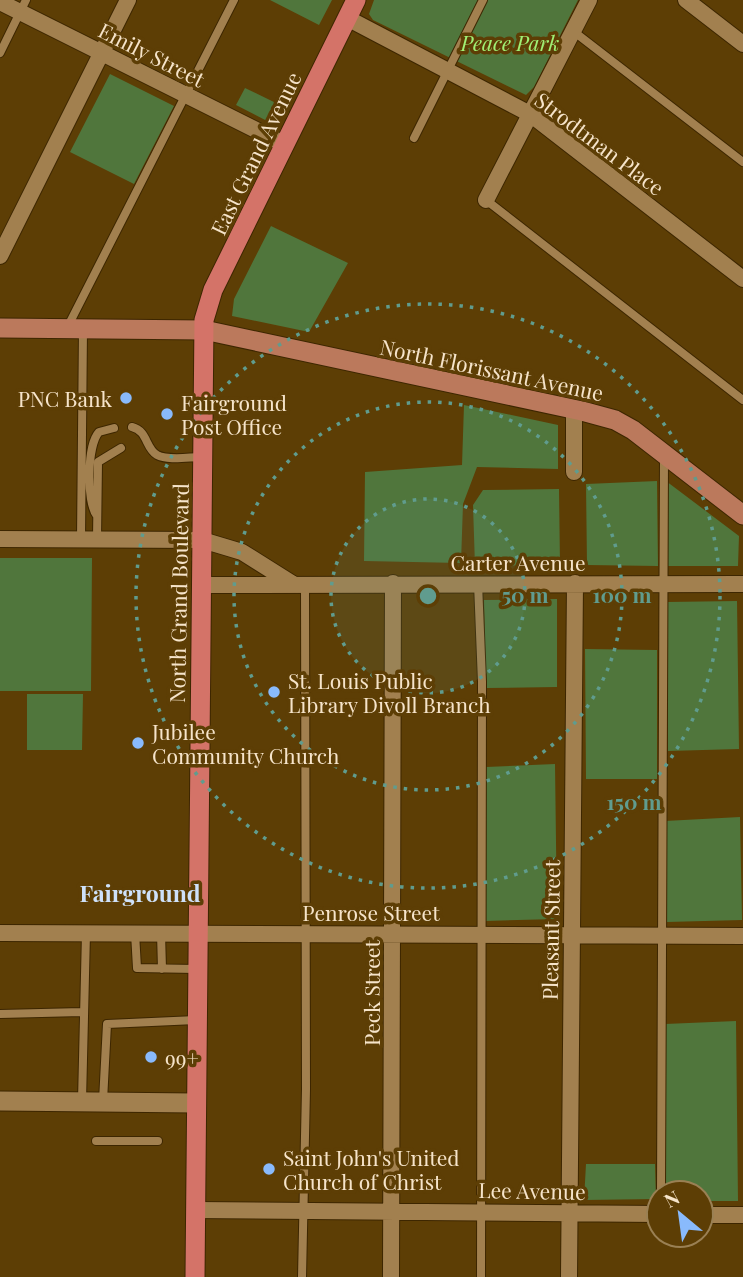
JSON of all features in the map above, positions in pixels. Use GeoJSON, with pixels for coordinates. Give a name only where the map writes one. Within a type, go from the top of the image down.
{"type":"FeatureCollection","features":[{"type":"Feature","properties":{"kind":"main road","name":"East Grand Avenue"},"geometry":{"type":"LineString","coordinates":[[204,330],[212,290],[356,0]]}},
{"type":"Feature","properties":{"kind":"main road","name":"North Florissant Avenue"},"geometry":{"type":"LineString","coordinates":[[0,328],[204,330],[308,350],[574,409],[615,420],[664,453],[743,515]]}},
{"type":"Feature","properties":{"kind":"main road","name":"North Grand Boulevard"},"geometry":{"type":"LineString","coordinates":[[195,1277],[204,330]]}},
{"type":"Feature","properties":{"kind":"street"},"geometry":{"type":"LineString","coordinates":[[0,256],[128,0]]}},
{"type":"Feature","properties":{"kind":"street"},"geometry":{"type":"LineString","coordinates":[[486,200],[589,0]]}},
{"type":"Feature","properties":{"kind":"street"},"geometry":{"type":"LineString","coordinates":[[686,0],[743,44]]}},
{"type":"Feature","properties":{"kind":"street","name":"Emily Street"},"geometry":{"type":"LineString","coordinates":[[0,2],[23,6],[101,52],[284,144]]}},
{"type":"Feature","properties":{"kind":"street","name":"Strodtman Place"},"geometry":{"type":"LineString","coordinates":[[347,18],[530,114],[743,279]]}},
{"type":"Feature","properties":{"kind":"street"},"geometry":{"type":"LineString","coordinates":[[573,472],[574,409]]}},
{"type":"Feature","properties":{"kind":"street"},"geometry":{"type":"LineString","coordinates":[[0,539],[202,540],[236,549],[299,584]]}},
{"type":"Feature","properties":{"kind":"street","name":"Peck Street"},"geometry":{"type":"LineString","coordinates":[[391,1277],[393,583]]}},
{"type":"Feature","properties":{"kind":"street","name":"Pleasant Street"},"geometry":{"type":"LineString","coordinates":[[569,1277],[575,583]]}},
{"type":"Feature","properties":{"kind":"street","name":"Carter Avenue"},"geometry":{"type":"LineString","coordinates":[[201,585],[743,584]]}},
{"type":"Feature","properties":{"kind":"street","name":"Penrose Street"},"geometry":{"type":"LineString","coordinates":[[0,933],[743,936]]}},
{"type":"Feature","properties":{"kind":"street"},"geometry":{"type":"LineString","coordinates":[[0,1101],[195,1103]]}},
{"type":"Feature","properties":{"kind":"street","name":"Lee Avenue"},"geometry":{"type":"LineString","coordinates":[[195,1210],[645,1214]]}},
{"type":"Feature","properties":{"kind":"street"},"geometry":{"type":"LineString","coordinates":[[715,1215],[743,1215]]}},
{"type":"Feature","properties":{"kind":"lane"},"geometry":{"type":"LineString","coordinates":[[89,539],[75,328],[185,95],[234,0]]}},
{"type":"Feature","properties":{"kind":"lane"},"geometry":{"type":"LineString","coordinates":[[414,138],[483,0]]}},
{"type":"Feature","properties":{"kind":"lane"},"geometry":{"type":"LineString","coordinates":[[0,53],[23,6]]}},
{"type":"Feature","properties":{"kind":"lane"},"geometry":{"type":"LineString","coordinates":[[573,31],[743,162]]}},
{"type":"Feature","properties":{"kind":"lane"},"geometry":{"type":"LineString","coordinates":[[486,200],[743,400]]}},
{"type":"Feature","properties":{"kind":"lane"},"geometry":{"type":"LineString","coordinates":[[132,427],[139,429],[142,439],[161,457],[202,457]]}},
{"type":"Feature","properties":{"kind":"lane"},"geometry":{"type":"LineString","coordinates":[[97,516],[90,504],[91,442],[104,429],[114,428]]}},
{"type":"Feature","properties":{"kind":"lane"},"geometry":{"type":"LineString","coordinates":[[89,539],[97,516],[98,462],[121,448]]}},
{"type":"Feature","properties":{"kind":"lane"},"geometry":{"type":"LineString","coordinates":[[661,1179],[664,453]]}},
{"type":"Feature","properties":{"kind":"lane"},"geometry":{"type":"LineString","coordinates":[[478,583],[482,682],[481,1277]]}},
{"type":"Feature","properties":{"kind":"lane"},"geometry":{"type":"LineString","coordinates":[[299,584],[305,934],[302,1277]]}},
{"type":"Feature","properties":{"kind":"lane"},"geometry":{"type":"LineString","coordinates":[[82,1101],[82,1012],[86,933]]}},
{"type":"Feature","properties":{"kind":"lane"},"geometry":{"type":"LineString","coordinates":[[135,933],[137,968],[196,969]]}},
{"type":"Feature","properties":{"kind":"lane"},"geometry":{"type":"LineString","coordinates":[[161,933],[162,969]]}},
{"type":"Feature","properties":{"kind":"lane"},"geometry":{"type":"LineString","coordinates":[[0,1014],[82,1012]]}},
{"type":"Feature","properties":{"kind":"lane"},"geometry":{"type":"LineString","coordinates":[[103,1101],[107,1024],[196,1020]]}},
{"type":"Feature","properties":{"kind":"lane"},"geometry":{"type":"LineString","coordinates":[[96,1141],[158,1141]]}},
{"type":"Feature","properties":{"kind":"green space"},"geometry":{"type":"Polygon","coordinates":[[[270,0],[332,0],[319,25],[270,0]]]}},
{"type":"Feature","properties":{"kind":"green space","name":"Peace Park"},"geometry":{"type":"Polygon","coordinates":[[[374,0],[578,0],[534,87],[526,95],[373,20],[369,14],[374,0]]]}},
{"type":"Feature","properties":{"kind":"green space"},"geometry":{"type":"Polygon","coordinates":[[[110,74],[174,106],[134,184],[70,152],[110,74]]]}},
{"type":"Feature","properties":{"kind":"green space"},"geometry":{"type":"Polygon","coordinates":[[[245,88],[278,104],[269,122],[236,105],[245,88]]]}},
{"type":"Feature","properties":{"kind":"green space"},"geometry":{"type":"Polygon","coordinates":[[[271,226],[348,263],[309,332],[232,316],[234,299],[271,226]]]}},
{"type":"Feature","properties":{"kind":"green space"},"geometry":{"type":"Polygon","coordinates":[[[464,405],[558,425],[558,469],[477,467],[463,504],[461,563],[364,561],[365,472],[462,465],[464,405]]]}},
{"type":"Feature","properties":{"kind":"green space"},"geometry":{"type":"Polygon","coordinates":[[[657,481],[658,566],[587,565],[586,484],[657,481]]]}},
{"type":"Feature","properties":{"kind":"green space"},"geometry":{"type":"Polygon","coordinates":[[[666,481],[739,536],[738,566],[668,566],[666,481]]]}},
{"type":"Feature","properties":{"kind":"green space"},"geometry":{"type":"Polygon","coordinates":[[[559,489],[560,565],[475,566],[473,505],[483,490],[559,489]]]}},
{"type":"Feature","properties":{"kind":"green space"},"geometry":{"type":"Polygon","coordinates":[[[0,558],[92,558],[91,691],[0,691],[0,558]]]}},
{"type":"Feature","properties":{"kind":"green space"},"geometry":{"type":"Polygon","coordinates":[[[557,599],[557,687],[486,688],[484,600],[557,599]]]}},
{"type":"Feature","properties":{"kind":"green space"},"geometry":{"type":"Polygon","coordinates":[[[737,601],[739,749],[668,751],[667,602],[737,601]]]}},
{"type":"Feature","properties":{"kind":"green space"},"geometry":{"type":"Polygon","coordinates":[[[585,649],[657,650],[657,779],[586,779],[585,649]]]}},
{"type":"Feature","properties":{"kind":"green space"},"geometry":{"type":"Polygon","coordinates":[[[27,694],[83,694],[82,750],[27,750],[27,694]]]}},
{"type":"Feature","properties":{"kind":"green space"},"geometry":{"type":"Polygon","coordinates":[[[555,764],[557,919],[485,921],[486,767],[555,764]]]}},
{"type":"Feature","properties":{"kind":"green space"},"geometry":{"type":"Polygon","coordinates":[[[740,817],[742,920],[667,922],[665,821],[740,817]]]}},
{"type":"Feature","properties":{"kind":"green space"},"geometry":{"type":"Polygon","coordinates":[[[736,1021],[738,1201],[715,1201],[715,1179],[665,1179],[665,1024],[736,1021]]]}},
{"type":"Feature","properties":{"kind":"green space"},"geometry":{"type":"Polygon","coordinates":[[[586,1164],[655,1164],[655,1179],[645,1179],[645,1199],[584,1200],[586,1164]]]}},
{"type":"Feature","properties":{"kind":"place","name":"PNC Bank"},"geometry":{"type":"Point","coordinates":[126,398]}},
{"type":"Feature","properties":{"kind":"place","name":"Fairground Post Office"},"geometry":{"type":"Point","coordinates":[167,414]}},
{"type":"Feature","properties":{"kind":"place","name":"St. Louis Public Library Divoll Branch"},"geometry":{"type":"Point","coordinates":[274,692]}},
{"type":"Feature","properties":{"kind":"place","name":"Jubilee Community Church"},"geometry":{"type":"Point","coordinates":[138,743]}},
{"type":"Feature","properties":{"kind":"place","name":"99+"},"geometry":{"type":"Point","coordinates":[151,1057]}},
{"type":"Feature","properties":{"kind":"place","name":"Saint John's United Church of Christ"},"geometry":{"type":"Point","coordinates":[269,1169]}},
{"type":"Feature","properties":{"kind":"district","name":"Fairground"},"geometry":{"type":"Point","coordinates":[140,892]}}]}
